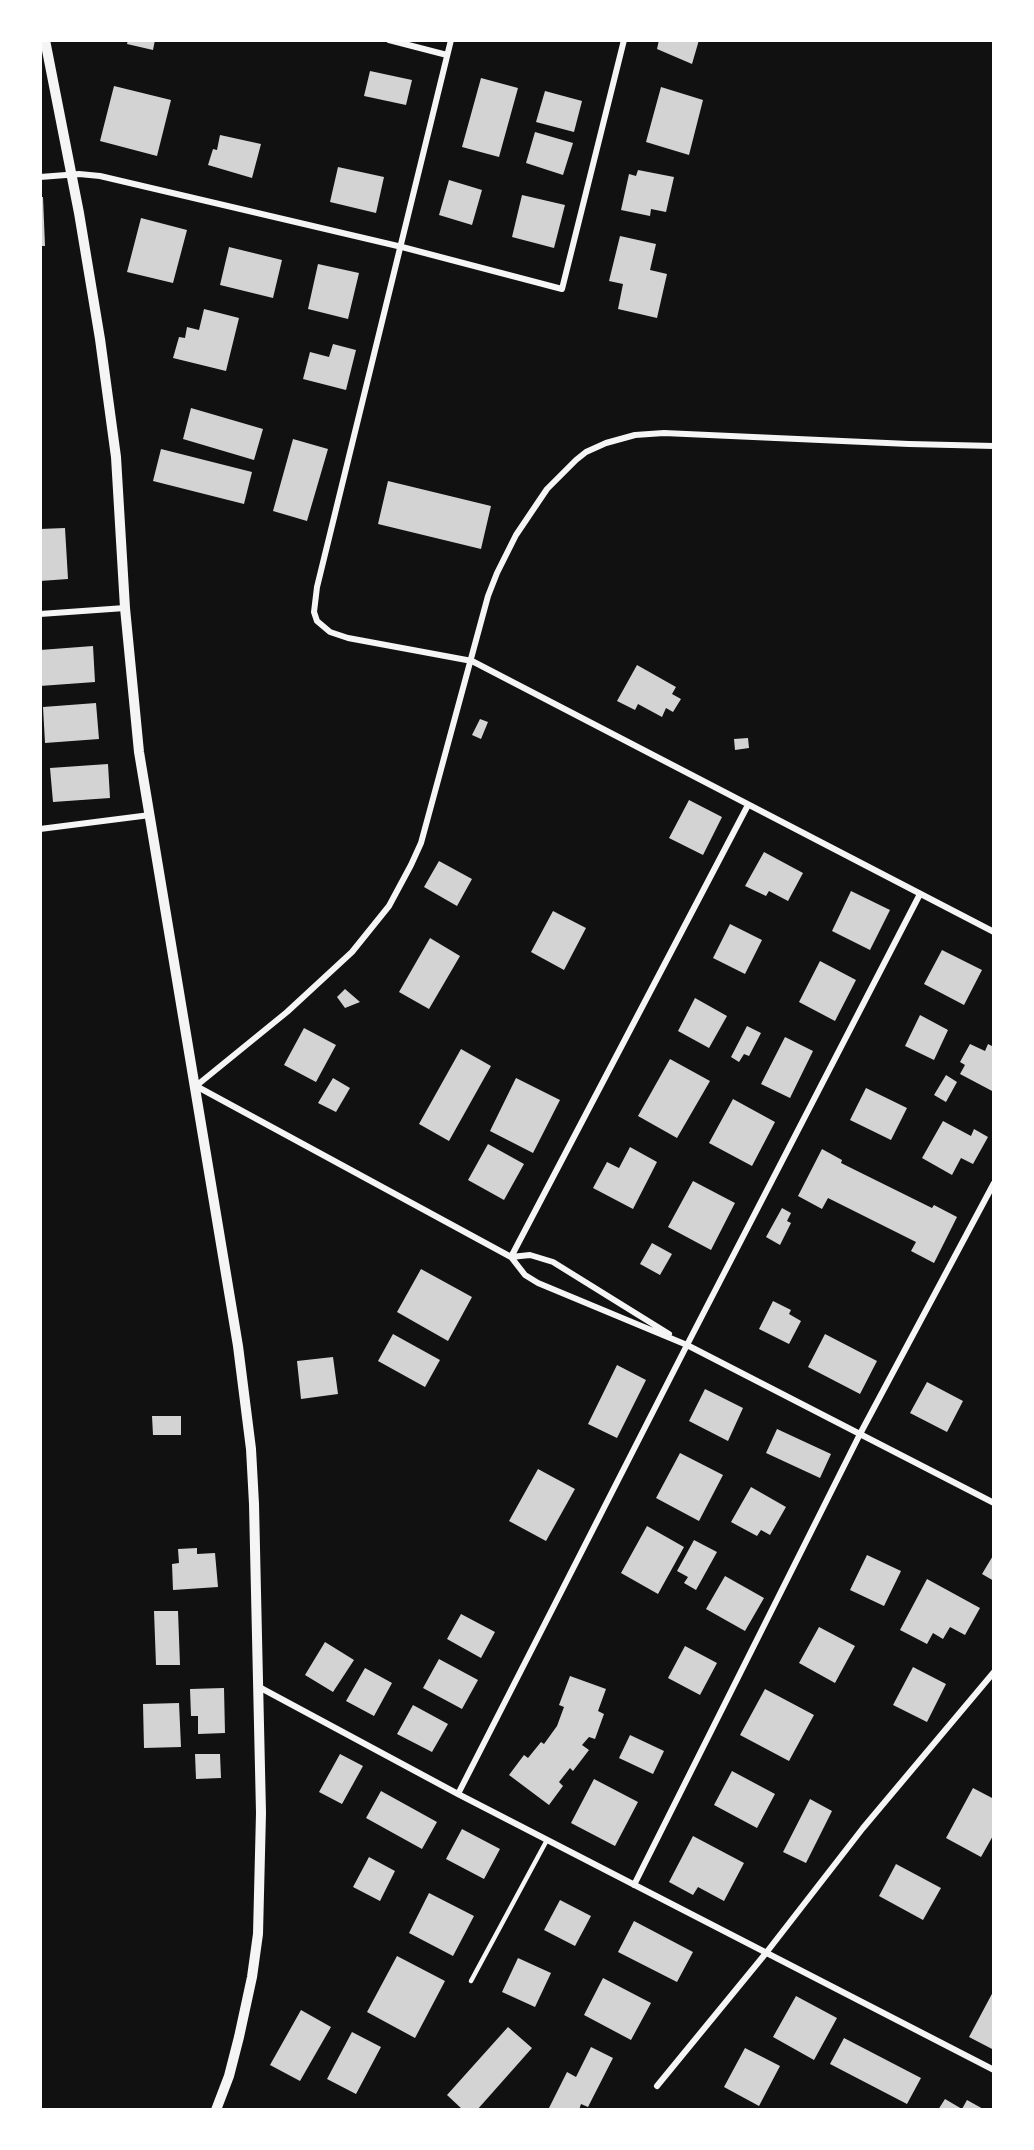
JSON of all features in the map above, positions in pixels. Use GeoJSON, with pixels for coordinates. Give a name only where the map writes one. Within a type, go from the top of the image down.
{"type":"FeatureCollection","features":[{"type":"Feature","properties":{"kind":"street"},"geometry":{"type":"LineString","coordinates":[[45,40],[72,175],[100,339],[116,457],[125,608],[136,727],[238,1346],[251,1449],[261,1813],[258,1935],[239,2037],[229,2076],[216,2109]]}},
{"type":"Feature","properties":{"kind":"street"},"geometry":{"type":"LineString","coordinates":[[389,40],[447,55]]}},
{"type":"Feature","properties":{"kind":"street"},"geometry":{"type":"LineString","coordinates":[[451,40],[402,247],[319,576],[314,612],[317,621],[322,627],[338,635],[472,661],[993,932]]}},
{"type":"Feature","properties":{"kind":"street"},"geometry":{"type":"LineString","coordinates":[[40,177],[100,176],[402,247],[562,289],[624,40]]}},
{"type":"Feature","properties":{"kind":"street"},"geometry":{"type":"LineString","coordinates":[[196,1086],[287,1012],[352,952],[389,906],[421,843],[488,596],[507,550],[558,477],[586,452],[606,443],[635,435],[680,432],[993,446]]}},
{"type":"Feature","properties":{"kind":"street"},"geometry":{"type":"LineString","coordinates":[[40,614],[125,608]]}},
{"type":"Feature","properties":{"kind":"street"},"geometry":{"type":"LineString","coordinates":[[511,1257],[748,805]]}},
{"type":"Feature","properties":{"kind":"street"},"geometry":{"type":"LineString","coordinates":[[40,829],[150,815]]}},
{"type":"Feature","properties":{"kind":"street"},"geometry":{"type":"LineString","coordinates":[[459,1794],[920,894]]}},
{"type":"Feature","properties":{"kind":"street"},"geometry":{"type":"LineString","coordinates":[[196,1086],[511,1257],[525,1275],[538,1283],[687,1345]]}},
{"type":"Feature","properties":{"kind":"street"},"geometry":{"type":"LineString","coordinates":[[634,1886],[860,1434],[993,1183]]}},
{"type":"Feature","properties":{"kind":"street"},"geometry":{"type":"LineString","coordinates":[[511,1257],[530,1255],[553,1263],[687,1345],[993,1503]]}},
{"type":"Feature","properties":{"kind":"street"},"geometry":{"type":"LineString","coordinates":[[657,2086],[766,1953],[863,1828],[993,1672]]}},
{"type":"Feature","properties":{"kind":"street"},"geometry":{"type":"LineString","coordinates":[[258,1686],[634,1886],[993,2070]]}},
{"type":"Feature","properties":{"kind":"lane"},"geometry":{"type":"LineString","coordinates":[[471,1982],[547,1840]]}},
{"type":"Feature","properties":{"kind":"building"},"geometry":{"type":"Polygon","coordinates":[[[128,40],[155,40],[153,50],[127,44],[128,40]]]}},
{"type":"Feature","properties":{"kind":"building"},"geometry":{"type":"Polygon","coordinates":[[[659,40],[699,40],[692,64],[657,49],[659,40]]]}},
{"type":"Feature","properties":{"kind":"building"},"geometry":{"type":"Polygon","coordinates":[[[370,71],[412,80],[406,105],[364,96],[370,71]]]}},
{"type":"Feature","properties":{"kind":"building"},"geometry":{"type":"Polygon","coordinates":[[[481,78],[518,88],[499,157],[462,147],[481,78]]]}},
{"type":"Feature","properties":{"kind":"building"},"geometry":{"type":"Polygon","coordinates":[[[114,86],[171,100],[157,156],[100,141],[114,86]]]}},
{"type":"Feature","properties":{"kind":"building"},"geometry":{"type":"Polygon","coordinates":[[[661,87],[703,100],[689,155],[646,142],[661,87]]]}},
{"type":"Feature","properties":{"kind":"building"},"geometry":{"type":"Polygon","coordinates":[[[545,91],[582,101],[574,132],[536,122],[545,91]]]}},
{"type":"Feature","properties":{"kind":"building"},"geometry":{"type":"Polygon","coordinates":[[[535,132],[573,143],[563,175],[526,163],[535,132]]]}},
{"type":"Feature","properties":{"kind":"building"},"geometry":{"type":"Polygon","coordinates":[[[220,135],[261,144],[252,178],[208,165],[213,149],[217,150],[220,135]]]}},
{"type":"Feature","properties":{"kind":"building"},"geometry":{"type":"Polygon","coordinates":[[[338,167],[384,177],[376,213],[330,202],[338,167]]]}},
{"type":"Feature","properties":{"kind":"building"},"geometry":{"type":"Polygon","coordinates":[[[638,170],[674,177],[666,212],[651,209],[650,216],[621,210],[629,174],[636,176],[638,170]]]}},
{"type":"Feature","properties":{"kind":"building"},"geometry":{"type":"Polygon","coordinates":[[[449,180],[482,190],[472,225],[439,215],[449,180]]]}},
{"type":"Feature","properties":{"kind":"building"},"geometry":{"type":"Polygon","coordinates":[[[522,195],[565,205],[554,248],[512,237],[522,195]]]}},
{"type":"Feature","properties":{"kind":"building"},"geometry":{"type":"Polygon","coordinates":[[[40,197],[43,197],[45,246],[40,246],[40,197]]]}},
{"type":"Feature","properties":{"kind":"building"},"geometry":{"type":"Polygon","coordinates":[[[141,218],[187,230],[173,283],[127,272],[141,218]]]}},
{"type":"Feature","properties":{"kind":"building"},"geometry":{"type":"Polygon","coordinates":[[[620,236],[656,244],[650,270],[667,274],[657,318],[618,309],[623,284],[609,281],[620,236]]]}},
{"type":"Feature","properties":{"kind":"building"},"geometry":{"type":"Polygon","coordinates":[[[229,247],[282,260],[273,298],[220,285],[229,247]]]}},
{"type":"Feature","properties":{"kind":"building"},"geometry":{"type":"Polygon","coordinates":[[[318,264],[359,273],[348,319],[308,309],[318,264]]]}},
{"type":"Feature","properties":{"kind":"building"},"geometry":{"type":"Polygon","coordinates":[[[204,309],[239,318],[226,371],[173,358],[179,337],[185,338],[187,327],[199,330],[204,309]]]}},
{"type":"Feature","properties":{"kind":"building"},"geometry":{"type":"Polygon","coordinates":[[[333,344],[356,350],[346,390],[303,379],[310,352],[329,357],[333,344]]]}},
{"type":"Feature","properties":{"kind":"building"},"geometry":{"type":"Polygon","coordinates":[[[191,408],[263,429],[254,460],[183,439],[191,408]]]}},
{"type":"Feature","properties":{"kind":"building"},"geometry":{"type":"Polygon","coordinates":[[[293,439],[328,449],[307,521],[273,511],[293,439]]]}},
{"type":"Feature","properties":{"kind":"building"},"geometry":{"type":"Polygon","coordinates":[[[161,449],[252,472],[244,504],[153,481],[161,449]]]}},
{"type":"Feature","properties":{"kind":"building"},"geometry":{"type":"Polygon","coordinates":[[[388,481],[491,506],[481,549],[378,524],[388,481]]]}},
{"type":"Feature","properties":{"kind":"building"},"geometry":{"type":"Polygon","coordinates":[[[65,528],[68,579],[40,581],[40,529],[65,528]]]}},
{"type":"Feature","properties":{"kind":"building"},"geometry":{"type":"Polygon","coordinates":[[[93,646],[95,682],[40,686],[40,650],[93,646]]]}},
{"type":"Feature","properties":{"kind":"building"},"geometry":{"type":"Polygon","coordinates":[[[637,665],[676,687],[672,694],[681,699],[673,712],[666,708],[662,717],[638,704],[635,710],[617,701],[637,665]]]}},
{"type":"Feature","properties":{"kind":"building"},"geometry":{"type":"Polygon","coordinates":[[[96,703],[99,739],[45,743],[43,707],[96,703]]]}},
{"type":"Feature","properties":{"kind":"building"},"geometry":{"type":"Polygon","coordinates":[[[480,719],[488,722],[481,739],[472,735],[480,719]]]}},
{"type":"Feature","properties":{"kind":"building"},"geometry":{"type":"Polygon","coordinates":[[[748,738],[749,748],[735,750],[734,739],[748,738]]]}},
{"type":"Feature","properties":{"kind":"building"},"geometry":{"type":"Polygon","coordinates":[[[108,764],[110,798],[53,802],[50,768],[108,764]]]}},
{"type":"Feature","properties":{"kind":"building"},"geometry":{"type":"Polygon","coordinates":[[[689,800],[722,817],[703,855],[669,838],[689,800]]]}},
{"type":"Feature","properties":{"kind":"building"},"geometry":{"type":"Polygon","coordinates":[[[764,852],[803,873],[788,901],[769,891],[766,896],[745,886],[764,852]]]}},
{"type":"Feature","properties":{"kind":"building"},"geometry":{"type":"Polygon","coordinates":[[[439,861],[472,879],[457,906],[424,887],[439,861]]]}},
{"type":"Feature","properties":{"kind":"building"},"geometry":{"type":"Polygon","coordinates":[[[851,891],[890,910],[870,950],[832,931],[851,891]]]}},
{"type":"Feature","properties":{"kind":"building"},"geometry":{"type":"Polygon","coordinates":[[[553,911],[586,928],[564,970],[531,952],[553,911]]]}},
{"type":"Feature","properties":{"kind":"building"},"geometry":{"type":"Polygon","coordinates":[[[730,924],[762,940],[745,974],[713,958],[730,924]]]}},
{"type":"Feature","properties":{"kind":"building"},"geometry":{"type":"Polygon","coordinates":[[[430,938],[460,956],[429,1009],[399,992],[430,938]]]}},
{"type":"Feature","properties":{"kind":"building"},"geometry":{"type":"Polygon","coordinates":[[[942,950],[982,970],[964,1005],[924,984],[942,950]]]}},
{"type":"Feature","properties":{"kind":"building"},"geometry":{"type":"Polygon","coordinates":[[[820,961],[856,980],[835,1021],[799,1002],[820,961]]]}},
{"type":"Feature","properties":{"kind":"building"},"geometry":{"type":"Polygon","coordinates":[[[345,989],[360,1002],[345,1008],[337,997],[345,989]]]}},
{"type":"Feature","properties":{"kind":"building"},"geometry":{"type":"Polygon","coordinates":[[[695,998],[727,1016],[709,1048],[678,1031],[695,998]]]}},
{"type":"Feature","properties":{"kind":"building"},"geometry":{"type":"Polygon","coordinates":[[[920,1015],[948,1030],[934,1060],[905,1046],[920,1015]]]}},
{"type":"Feature","properties":{"kind":"building"},"geometry":{"type":"Polygon","coordinates":[[[747,1026],[761,1033],[749,1056],[744,1054],[739,1062],[731,1057],[747,1026]]]}},
{"type":"Feature","properties":{"kind":"building"},"geometry":{"type":"Polygon","coordinates":[[[304,1028],[336,1045],[316,1082],[284,1065],[304,1028]]]}},
{"type":"Feature","properties":{"kind":"building"},"geometry":{"type":"Polygon","coordinates":[[[785,1037],[813,1051],[790,1098],[761,1084],[785,1037]]]}},
{"type":"Feature","properties":{"kind":"building"},"geometry":{"type":"Polygon","coordinates":[[[970,1044],[985,1051],[988,1044],[994,1047],[994,1092],[960,1074],[965,1065],[960,1062],[970,1044]]]}},
{"type":"Feature","properties":{"kind":"building"},"geometry":{"type":"Polygon","coordinates":[[[461,1049],[491,1066],[449,1141],[419,1124],[461,1049]]]}},
{"type":"Feature","properties":{"kind":"building"},"geometry":{"type":"Polygon","coordinates":[[[670,1059],[710,1081],[677,1138],[638,1116],[670,1059]]]}},
{"type":"Feature","properties":{"kind":"building"},"geometry":{"type":"Polygon","coordinates":[[[946,1075],[957,1082],[946,1102],[934,1095],[946,1075]]]}},
{"type":"Feature","properties":{"kind":"building"},"geometry":{"type":"Polygon","coordinates":[[[333,1078],[350,1088],[336,1112],[318,1103],[333,1078]]]}},
{"type":"Feature","properties":{"kind":"building"},"geometry":{"type":"Polygon","coordinates":[[[516,1078],[560,1100],[533,1153],[490,1131],[516,1078]]]}},
{"type":"Feature","properties":{"kind":"building"},"geometry":{"type":"Polygon","coordinates":[[[866,1088],[907,1108],[891,1140],[850,1120],[866,1088]]]}},
{"type":"Feature","properties":{"kind":"building"},"geometry":{"type":"Polygon","coordinates":[[[733,1099],[775,1122],[752,1166],[709,1143],[733,1099]]]}},
{"type":"Feature","properties":{"kind":"building"},"geometry":{"type":"Polygon","coordinates":[[[943,1121],[971,1136],[974,1129],[988,1137],[973,1164],[961,1158],[952,1175],[922,1158],[943,1121]]]}},
{"type":"Feature","properties":{"kind":"building"},"geometry":{"type":"Polygon","coordinates":[[[488,1144],[524,1164],[504,1200],[468,1180],[488,1144]]]}},
{"type":"Feature","properties":{"kind":"building"},"geometry":{"type":"Polygon","coordinates":[[[630,1147],[657,1162],[633,1209],[593,1188],[607,1162],[619,1168],[630,1147]]]}},
{"type":"Feature","properties":{"kind":"building"},"geometry":{"type":"Polygon","coordinates":[[[822,1149],[842,1160],[841,1163],[932,1208],[934,1205],[957,1217],[934,1263],[911,1251],[916,1242],[828,1198],[822,1209],[798,1196],[822,1149]]]}},
{"type":"Feature","properties":{"kind":"building"},"geometry":{"type":"Polygon","coordinates":[[[693,1181],[735,1203],[711,1250],[668,1227],[693,1181]]]}},
{"type":"Feature","properties":{"kind":"building"},"geometry":{"type":"Polygon","coordinates":[[[782,1208],[791,1213],[787,1221],[791,1223],[780,1245],[766,1237],[782,1208]]]}},
{"type":"Feature","properties":{"kind":"building"},"geometry":{"type":"Polygon","coordinates":[[[652,1243],[672,1254],[660,1275],[640,1264],[652,1243]]]}},
{"type":"Feature","properties":{"kind":"building"},"geometry":{"type":"Polygon","coordinates":[[[421,1269],[472,1297],[448,1341],[397,1312],[421,1269]]]}},
{"type":"Feature","properties":{"kind":"building"},"geometry":{"type":"Polygon","coordinates":[[[773,1301],[791,1310],[789,1314],[801,1321],[789,1344],[759,1329],[773,1301]]]}},
{"type":"Feature","properties":{"kind":"building"},"geometry":{"type":"Polygon","coordinates":[[[393,1334],[440,1360],[425,1387],[378,1361],[393,1334]]]}},
{"type":"Feature","properties":{"kind":"building"},"geometry":{"type":"Polygon","coordinates":[[[825,1334],[877,1361],[860,1394],[808,1367],[825,1334]]]}},
{"type":"Feature","properties":{"kind":"building"},"geometry":{"type":"Polygon","coordinates":[[[333,1357],[338,1394],[301,1399],[297,1361],[333,1357]]]}},
{"type":"Feature","properties":{"kind":"building"},"geometry":{"type":"Polygon","coordinates":[[[617,1365],[646,1380],[617,1438],[588,1424],[617,1365]]]}},
{"type":"Feature","properties":{"kind":"building"},"geometry":{"type":"Polygon","coordinates":[[[927,1382],[963,1401],[947,1432],[910,1413],[927,1382]]]}},
{"type":"Feature","properties":{"kind":"building"},"geometry":{"type":"Polygon","coordinates":[[[705,1389],[743,1408],[728,1441],[689,1421],[705,1389]]]}},
{"type":"Feature","properties":{"kind":"building"},"geometry":{"type":"Polygon","coordinates":[[[152,1416],[181,1416],[181,1435],[153,1435],[152,1416]]]}},
{"type":"Feature","properties":{"kind":"building"},"geometry":{"type":"Polygon","coordinates":[[[777,1429],[831,1454],[820,1478],[766,1453],[777,1429]]]}},
{"type":"Feature","properties":{"kind":"building"},"geometry":{"type":"Polygon","coordinates":[[[680,1453],[723,1475],[699,1521],[656,1498],[680,1453]]]}},
{"type":"Feature","properties":{"kind":"building"},"geometry":{"type":"Polygon","coordinates":[[[538,1469],[575,1489],[546,1541],[509,1521],[538,1469]]]}},
{"type":"Feature","properties":{"kind":"building"},"geometry":{"type":"Polygon","coordinates":[[[751,1487],[786,1507],[770,1535],[761,1530],[757,1536],[731,1522],[751,1487]]]}},
{"type":"Feature","properties":{"kind":"building"},"geometry":{"type":"Polygon","coordinates":[[[647,1526],[684,1547],[658,1594],[621,1573],[647,1526]]]}},
{"type":"Feature","properties":{"kind":"building"},"geometry":{"type":"Polygon","coordinates":[[[694,1540],[717,1552],[696,1590],[684,1583],[688,1577],[677,1571],[694,1540]]]}},
{"type":"Feature","properties":{"kind":"building"},"geometry":{"type":"Polygon","coordinates":[[[197,1548],[197,1554],[215,1553],[218,1587],[173,1590],[172,1564],[179,1563],[178,1549],[197,1548]]]}},
{"type":"Feature","properties":{"kind":"building"},"geometry":{"type":"Polygon","coordinates":[[[994,1554],[994,1581],[982,1574],[994,1554]]]}},
{"type":"Feature","properties":{"kind":"building"},"geometry":{"type":"Polygon","coordinates":[[[867,1555],[901,1571],[884,1606],[850,1590],[867,1555]]]}},
{"type":"Feature","properties":{"kind":"building"},"geometry":{"type":"Polygon","coordinates":[[[725,1576],[764,1598],[745,1631],[706,1609],[725,1576]]]}},
{"type":"Feature","properties":{"kind":"building"},"geometry":{"type":"Polygon","coordinates":[[[927,1579],[980,1608],[965,1635],[950,1627],[943,1639],[933,1633],[927,1644],[900,1630],[927,1579]]]}},
{"type":"Feature","properties":{"kind":"building"},"geometry":{"type":"Polygon","coordinates":[[[154,1611],[178,1611],[180,1665],[156,1665],[154,1611]]]}},
{"type":"Feature","properties":{"kind":"building"},"geometry":{"type":"Polygon","coordinates":[[[461,1614],[495,1632],[481,1658],[447,1639],[461,1614]]]}},
{"type":"Feature","properties":{"kind":"building"},"geometry":{"type":"Polygon","coordinates":[[[819,1627],[855,1646],[835,1683],[799,1663],[819,1627]]]}},
{"type":"Feature","properties":{"kind":"building"},"geometry":{"type":"Polygon","coordinates":[[[325,1642],[354,1660],[333,1692],[305,1675],[325,1642]]]}},
{"type":"Feature","properties":{"kind":"building"},"geometry":{"type":"Polygon","coordinates":[[[685,1646],[717,1663],[700,1695],[668,1678],[685,1646]]]}},
{"type":"Feature","properties":{"kind":"building"},"geometry":{"type":"Polygon","coordinates":[[[439,1659],[478,1680],[462,1709],[423,1688],[439,1659]]]}},
{"type":"Feature","properties":{"kind":"building"},"geometry":{"type":"Polygon","coordinates":[[[913,1667],[946,1684],[927,1722],[893,1705],[913,1667]]]}},
{"type":"Feature","properties":{"kind":"building"},"geometry":{"type":"Polygon","coordinates":[[[365,1668],[392,1683],[374,1716],[346,1701],[365,1668]]]}},
{"type":"Feature","properties":{"kind":"building"},"geometry":{"type":"Polygon","coordinates":[[[570,1676],[606,1689],[598,1711],[604,1714],[595,1739],[589,1737],[582,1745],[589,1750],[573,1771],[570,1768],[559,1782],[563,1786],[549,1805],[509,1775],[524,1755],[528,1758],[541,1742],[544,1744],[557,1726],[564,1707],[559,1705],[570,1676]]]}},
{"type":"Feature","properties":{"kind":"building"},"geometry":{"type":"Polygon","coordinates":[[[224,1688],[225,1733],[198,1734],[198,1716],[191,1716],[190,1689],[224,1688]]]}},
{"type":"Feature","properties":{"kind":"building"},"geometry":{"type":"Polygon","coordinates":[[[765,1689],[814,1715],[789,1761],[740,1735],[765,1689]]]}},
{"type":"Feature","properties":{"kind":"building"},"geometry":{"type":"Polygon","coordinates":[[[179,1703],[181,1747],[144,1748],[143,1704],[179,1703]]]}},
{"type":"Feature","properties":{"kind":"building"},"geometry":{"type":"Polygon","coordinates":[[[413,1705],[448,1724],[432,1752],[397,1734],[413,1705]]]}},
{"type":"Feature","properties":{"kind":"building"},"geometry":{"type":"Polygon","coordinates":[[[630,1735],[664,1751],[653,1774],[619,1758],[630,1735]]]}},
{"type":"Feature","properties":{"kind":"building"},"geometry":{"type":"Polygon","coordinates":[[[195,1754],[220,1754],[221,1778],[196,1779],[195,1754]]]}},
{"type":"Feature","properties":{"kind":"building"},"geometry":{"type":"Polygon","coordinates":[[[340,1754],[363,1766],[342,1804],[319,1792],[340,1754]]]}},
{"type":"Feature","properties":{"kind":"building"},"geometry":{"type":"Polygon","coordinates":[[[732,1771],[775,1794],[757,1828],[714,1805],[732,1771]]]}},
{"type":"Feature","properties":{"kind":"building"},"geometry":{"type":"Polygon","coordinates":[[[594,1779],[638,1802],[615,1846],[571,1823],[594,1779]]]}},
{"type":"Feature","properties":{"kind":"building"},"geometry":{"type":"Polygon","coordinates":[[[973,1788],[994,1799],[994,1834],[981,1857],[946,1838],[973,1788]]]}},
{"type":"Feature","properties":{"kind":"building"},"geometry":{"type":"Polygon","coordinates":[[[381,1791],[437,1822],[422,1849],[366,1818],[381,1791]]]}},
{"type":"Feature","properties":{"kind":"building"},"geometry":{"type":"Polygon","coordinates":[[[810,1799],[832,1811],[806,1863],[783,1852],[810,1799]]]}},
{"type":"Feature","properties":{"kind":"building"},"geometry":{"type":"Polygon","coordinates":[[[462,1829],[500,1849],[484,1879],[446,1859],[462,1829]]]}},
{"type":"Feature","properties":{"kind":"building"},"geometry":{"type":"Polygon","coordinates":[[[693,1836],[744,1863],[724,1901],[698,1887],[693,1895],[669,1882],[693,1836]]]}},
{"type":"Feature","properties":{"kind":"building"},"geometry":{"type":"Polygon","coordinates":[[[369,1857],[395,1871],[380,1901],[353,1887],[369,1857]]]}},
{"type":"Feature","properties":{"kind":"building"},"geometry":{"type":"Polygon","coordinates":[[[896,1864],[941,1888],[923,1920],[879,1896],[896,1864]]]}},
{"type":"Feature","properties":{"kind":"building"},"geometry":{"type":"Polygon","coordinates":[[[429,1893],[474,1916],[453,1956],[409,1933],[429,1893]]]}},
{"type":"Feature","properties":{"kind":"building"},"geometry":{"type":"Polygon","coordinates":[[[560,1900],[591,1916],[575,1946],[544,1930],[560,1900]]]}},
{"type":"Feature","properties":{"kind":"building"},"geometry":{"type":"Polygon","coordinates":[[[634,1921],[693,1952],[677,1982],[618,1952],[634,1921]]]}},
{"type":"Feature","properties":{"kind":"building"},"geometry":{"type":"Polygon","coordinates":[[[397,1956],[445,1981],[415,2038],[367,2012],[397,1956]]]}},
{"type":"Feature","properties":{"kind":"building"},"geometry":{"type":"Polygon","coordinates":[[[518,1958],[551,1973],[535,2007],[502,1992],[518,1958]]]}},
{"type":"Feature","properties":{"kind":"building"},"geometry":{"type":"Polygon","coordinates":[[[603,1978],[651,2003],[631,2040],[584,2015],[603,1978]]]}},
{"type":"Feature","properties":{"kind":"building"},"geometry":{"type":"Polygon","coordinates":[[[994,1990],[994,2050],[969,2037],[994,1990]]]}},
{"type":"Feature","properties":{"kind":"building"},"geometry":{"type":"Polygon","coordinates":[[[796,1996],[837,2018],[814,2060],[773,2037],[796,1996]]]}},
{"type":"Feature","properties":{"kind":"building"},"geometry":{"type":"Polygon","coordinates":[[[301,2010],[331,2027],[300,2081],[270,2065],[301,2010]]]}},
{"type":"Feature","properties":{"kind":"building"},"geometry":{"type":"Polygon","coordinates":[[[508,2027],[532,2048],[477,2110],[463,2110],[447,2095],[508,2027]]]}},
{"type":"Feature","properties":{"kind":"building"},"geometry":{"type":"Polygon","coordinates":[[[352,2032],[381,2047],[356,2094],[327,2079],[352,2032]]]}},
{"type":"Feature","properties":{"kind":"building"},"geometry":{"type":"Polygon","coordinates":[[[844,2038],[921,2078],[907,2104],[830,2064],[844,2038]]]}},
{"type":"Feature","properties":{"kind":"building"},"geometry":{"type":"Polygon","coordinates":[[[591,2047],[613,2058],[588,2107],[581,2104],[579,2110],[548,2110],[567,2072],[576,2077],[591,2047]]]}},
{"type":"Feature","properties":{"kind":"building"},"geometry":{"type":"Polygon","coordinates":[[[745,2048],[780,2066],[759,2106],[724,2087],[745,2048]]]}},
{"type":"Feature","properties":{"kind":"building"},"geometry":{"type":"Polygon","coordinates":[[[945,2099],[962,2109],[967,2100],[985,2110],[938,2110],[945,2099]]]}}]}
